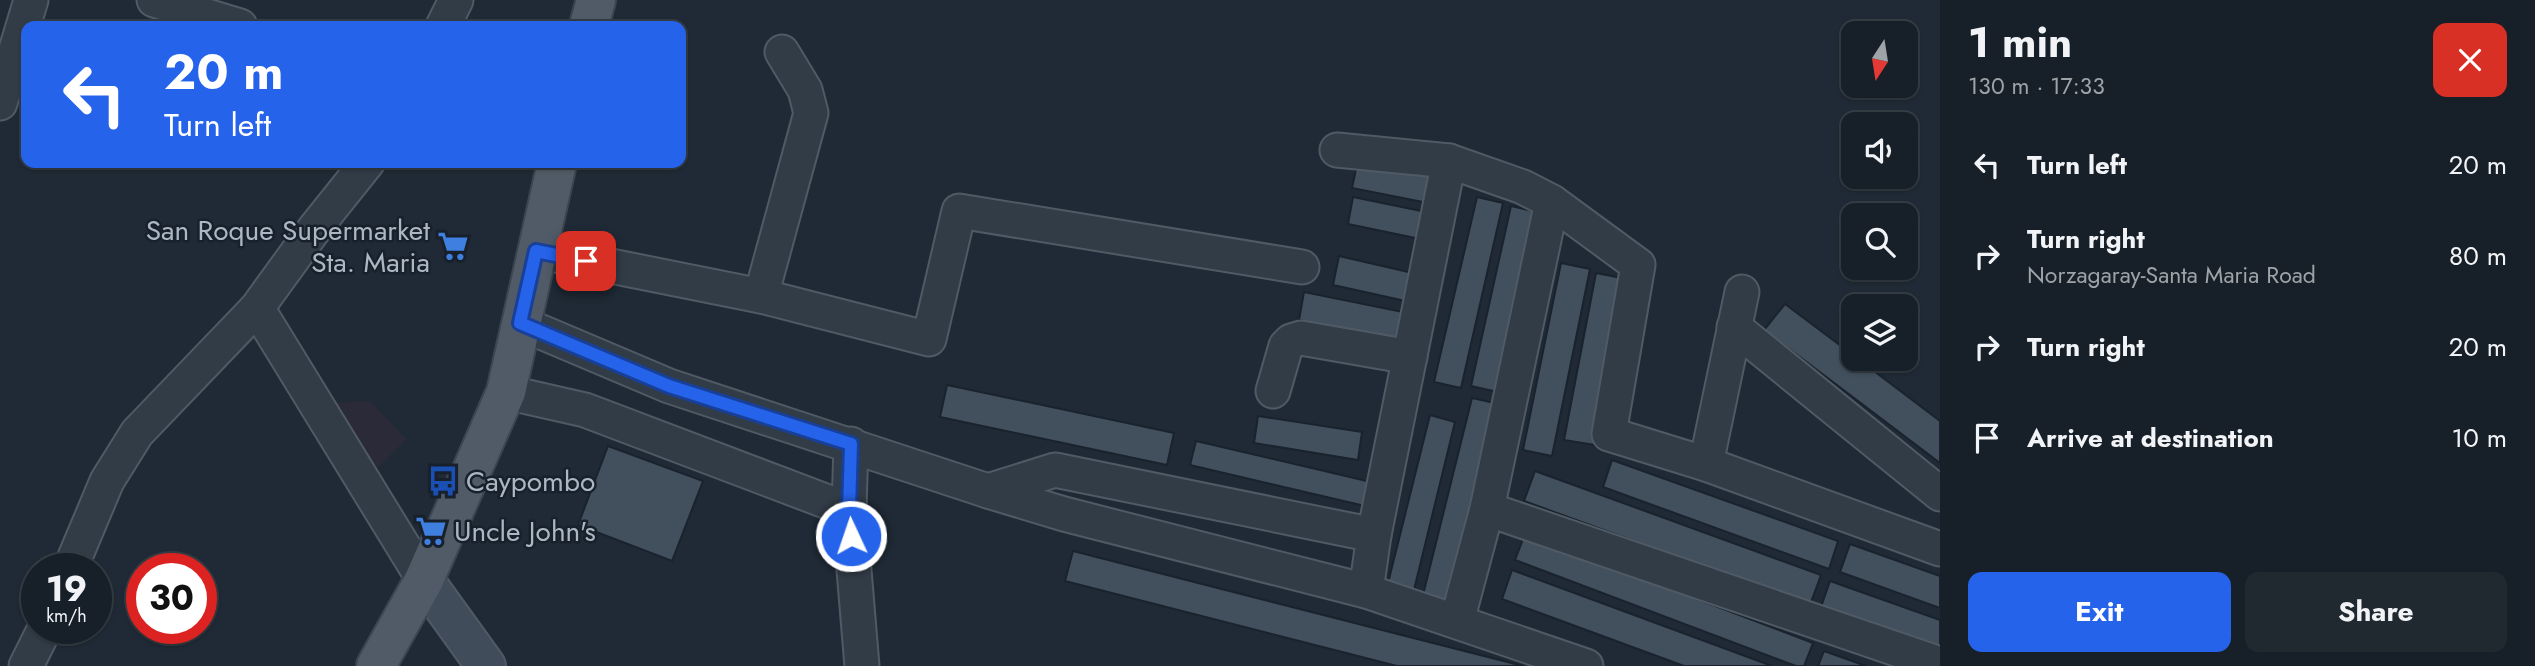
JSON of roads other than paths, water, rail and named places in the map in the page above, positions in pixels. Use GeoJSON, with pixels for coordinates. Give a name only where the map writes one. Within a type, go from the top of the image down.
{"type":"FeatureCollection","features":[{"type":"Feature","properties":{"kind":"main road"},"geometry":{"type":"LineString","coordinates":[[590,21],[596,0]]}},
{"type":"Feature","properties":{"kind":"main road"},"geometry":{"type":"LineString","coordinates":[[376,666],[424,580],[506,391],[556,168]]}},
{"type":"Feature","properties":{"kind":"street"},"geometry":{"type":"LineString","coordinates":[[25,21],[31,0]]}},
{"type":"Feature","properties":{"kind":"street"},"geometry":{"type":"LineString","coordinates":[[154,0],[223,21]]}},
{"type":"Feature","properties":{"kind":"street"},"geometry":{"type":"LineString","coordinates":[[446,21],[456,0]]}},
{"type":"Feature","properties":{"kind":"street"},"geometry":{"type":"LineString","coordinates":[[0,103],[21,33]]}},
{"type":"Feature","properties":{"kind":"street"},"geometry":{"type":"LineString","coordinates":[[761,296],[811,113],[806,90],[782,52]]}},
{"type":"Feature","properties":{"kind":"street"},"geometry":{"type":"LineString","coordinates":[[1337,150],[1449,161],[1523,187],[1552,202],[1638,265],[1609,434],[1706,464],[1940,549]]}},
{"type":"Feature","properties":{"kind":"street"},"geometry":{"type":"LineString","coordinates":[[1366,592],[1374,535],[1449,161]]}},
{"type":"Feature","properties":{"kind":"street"},"geometry":{"type":"LineString","coordinates":[[77,553],[107,481],[136,433],[257,308],[363,168]]}},
{"type":"Feature","properties":{"kind":"street"},"geometry":{"type":"LineString","coordinates":[[1457,621],[1487,509],[1552,202]]}},
{"type":"Feature","properties":{"kind":"street"},"geometry":{"type":"LineString","coordinates":[[536,251],[761,296],[929,339],[959,211],[1302,267]]}},
{"type":"Feature","properties":{"kind":"street"},"geometry":{"type":"LineString","coordinates":[[1706,464],[1742,292]]}},
{"type":"Feature","properties":{"kind":"street"},"geometry":{"type":"LineString","coordinates":[[257,308],[424,580],[486,666]]}},
{"type":"Feature","properties":{"kind":"street"},"geometry":{"type":"LineString","coordinates":[[520,323],[669,386],[988,491],[1065,514],[1366,592],[1586,666]]}},
{"type":"Feature","properties":{"kind":"street"},"geometry":{"type":"LineString","coordinates":[[1734,327],[1940,494]]}},
{"type":"Feature","properties":{"kind":"street"},"geometry":{"type":"LineString","coordinates":[[1273,391],[1286,346],[1301,338],[1410,357]]}},
{"type":"Feature","properties":{"kind":"street"},"geometry":{"type":"LineString","coordinates":[[506,391],[585,410],[849,510]]}},
{"type":"Feature","properties":{"kind":"street"},"geometry":{"type":"LineString","coordinates":[[851,444],[849,510],[862,666]]}},
{"type":"Feature","properties":{"kind":"street"},"geometry":{"type":"LineString","coordinates":[[988,491],[1055,470],[1374,535]]}},
{"type":"Feature","properties":{"kind":"street"},"geometry":{"type":"LineString","coordinates":[[1487,509],[1940,664]]}},
{"type":"Feature","properties":{"kind":"street"},"geometry":{"type":"LineString","coordinates":[[34,663],[40,644]]}},
{"type":"Feature","properties":{"kind":"place","name":"San Roque Supermarket Sta. Maria"},"geometry":{"type":"Point","coordinates":[453,246]}},
{"type":"Feature","properties":{"kind":"place","name":"Caypombo"},"geometry":{"type":"Point","coordinates":[443,481]}},
{"type":"Feature","properties":{"kind":"place","name":"Uncle John's"},"geometry":{"type":"Point","coordinates":[431,531]}}]}
